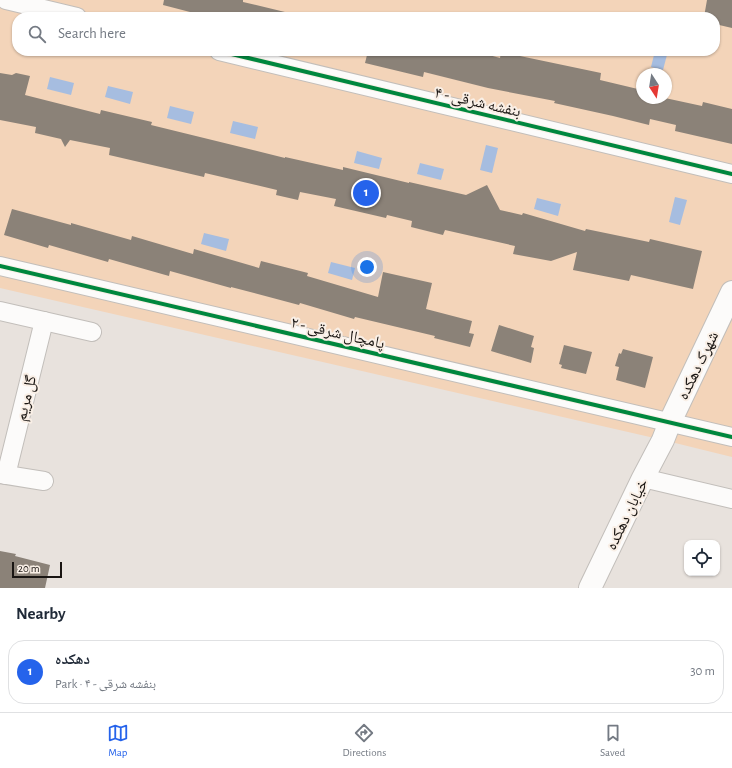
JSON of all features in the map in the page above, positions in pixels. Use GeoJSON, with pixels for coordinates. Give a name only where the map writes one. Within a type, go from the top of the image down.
{"type":"FeatureCollection","features":[{"type":"Feature","properties":{"kind":"street"},"geometry":{"type":"LineString","coordinates":[[6,0],[56,12]]}},
{"type":"Feature","properties":{"kind":"street","name":"بنفشه شرقی - ۴"},"geometry":{"type":"LineString","coordinates":[[240,56],[732,174]]}},
{"type":"Feature","properties":{"kind":"street","name":"پامچال شرقی - ۲"},"geometry":{"type":"LineString","coordinates":[[0,266],[666,431],[732,437]]}},
{"type":"Feature","properties":{"kind":"street","name":"شهرک دهکده"},"geometry":{"type":"LineString","coordinates":[[666,431],[732,292]]}},
{"type":"Feature","properties":{"kind":"street"},"geometry":{"type":"LineString","coordinates":[[0,311],[92,332]]}},
{"type":"Feature","properties":{"kind":"street","name":"گل مریم"},"geometry":{"type":"LineString","coordinates":[[3,474],[44,321]]}},
{"type":"Feature","properties":{"kind":"street","name":"خیابان دهکده"},"geometry":{"type":"LineString","coordinates":[[590,588],[666,431]]}},
{"type":"Feature","properties":{"kind":"street"},"geometry":{"type":"LineString","coordinates":[[3,474],[44,481]]}},
{"type":"Feature","properties":{"kind":"street"},"geometry":{"type":"LineString","coordinates":[[643,478],[732,499]]}},
{"type":"Feature","properties":{"kind":"shaded area"},"geometry":{"type":"Polygon","coordinates":[[[0,0],[732,0],[732,457],[0,288],[0,0]]]}},
{"type":"Feature","properties":{"kind":"water"},"geometry":{"type":"Polygon","coordinates":[[[654,56],[667,56],[664,68],[651,67],[654,56]]]}},
{"type":"Feature","properties":{"kind":"water"},"geometry":{"type":"Polygon","coordinates":[[[50,77],[74,83],[71,95],[47,89],[50,77]]]}},
{"type":"Feature","properties":{"kind":"water"},"geometry":{"type":"Polygon","coordinates":[[[108,86],[133,92],[130,104],[105,97],[108,86]]]}},
{"type":"Feature","properties":{"kind":"water"},"geometry":{"type":"Polygon","coordinates":[[[170,106],[194,112],[191,124],[167,118],[170,106]]]}},
{"type":"Feature","properties":{"kind":"water"},"geometry":{"type":"Polygon","coordinates":[[[233,121],[258,127],[255,139],[230,133],[233,121]]]}},
{"type":"Feature","properties":{"kind":"water"},"geometry":{"type":"Polygon","coordinates":[[[486,145],[498,148],[492,173],[480,170],[486,145]]]}},
{"type":"Feature","properties":{"kind":"water"},"geometry":{"type":"Polygon","coordinates":[[[357,151],[382,158],[379,169],[354,163],[357,151]]]}},
{"type":"Feature","properties":{"kind":"water"},"geometry":{"type":"Polygon","coordinates":[[[420,163],[444,169],[441,180],[417,174],[420,163]]]}},
{"type":"Feature","properties":{"kind":"water"},"geometry":{"type":"Polygon","coordinates":[[[675,197],[687,200],[680,225],[669,222],[675,197]]]}},
{"type":"Feature","properties":{"kind":"water"},"geometry":{"type":"Polygon","coordinates":[[[537,198],[561,204],[558,216],[534,209],[537,198]]]}},
{"type":"Feature","properties":{"kind":"water"},"geometry":{"type":"Polygon","coordinates":[[[204,233],[229,239],[226,251],[201,244],[204,233]]]}},
{"type":"Feature","properties":{"kind":"water"},"geometry":{"type":"Polygon","coordinates":[[[331,262],[355,268],[352,280],[328,273],[331,262]]]}},
{"type":"Feature","properties":{"kind":"building"},"geometry":{"type":"Polygon","coordinates":[[[164,0],[243,0],[243,2],[285,12],[190,12],[163,5],[164,0]]]}},
{"type":"Feature","properties":{"kind":"building"},"geometry":{"type":"Polygon","coordinates":[[[707,0],[732,0],[732,28],[720,25],[720,12],[705,12],[707,0]]]}},
{"type":"Feature","properties":{"kind":"building"},"geometry":{"type":"Polygon","coordinates":[[[367,56],[493,56],[500,58],[500,56],[520,56],[601,73],[600,80],[636,89],[636,104],[672,104],[672,100],[702,106],[703,102],[732,109],[732,144],[675,131],[676,125],[650,119],[649,125],[554,103],[555,101],[488,88],[424,72],[423,77],[365,63],[367,56]]]}},
{"type":"Feature","properties":{"kind":"building"},"geometry":{"type":"Polygon","coordinates":[[[0,73],[12,75],[16,73],[30,76],[25,95],[100,114],[101,110],[152,122],[151,125],[285,158],[343,170],[343,167],[466,195],[487,185],[500,210],[522,215],[523,213],[585,231],[586,229],[649,242],[650,239],[702,251],[693,289],[631,275],[629,281],[573,270],[577,252],[551,261],[513,254],[515,246],[445,230],[443,235],[411,227],[412,221],[387,215],[386,218],[334,206],[336,199],[300,192],[298,200],[276,195],[277,190],[205,173],[204,177],[109,155],[110,148],[70,140],[65,147],[61,139],[35,133],[36,127],[0,120],[0,73]]]}},
{"type":"Feature","properties":{"kind":"building"},"geometry":{"type":"Polygon","coordinates":[[[12,209],[71,225],[71,223],[131,240],[132,236],[193,254],[194,249],[259,268],[261,261],[308,273],[307,276],[378,297],[383,272],[432,283],[426,309],[472,321],[469,333],[474,334],[470,347],[434,338],[435,336],[355,317],[354,319],[300,303],[299,305],[170,271],[169,276],[109,259],[108,262],[49,245],[48,248],[4,235],[12,209]]]}},
{"type":"Feature","properties":{"kind":"building"},"geometry":{"type":"Polygon","coordinates":[[[499,325],[534,336],[531,347],[534,348],[531,363],[491,351],[499,325]]]}},
{"type":"Feature","properties":{"kind":"building"},"geometry":{"type":"Polygon","coordinates":[[[564,345],[592,352],[586,374],[561,368],[562,365],[559,364],[564,345]]]}},
{"type":"Feature","properties":{"kind":"building"},"geometry":{"type":"Polygon","coordinates":[[[623,349],[653,357],[645,388],[616,380],[619,367],[615,366],[619,353],[621,354],[623,349]]]}},
{"type":"Feature","properties":{"kind":"building"},"geometry":{"type":"Polygon","coordinates":[[[0,551],[16,554],[15,556],[50,565],[45,588],[0,588],[0,551]]]}},
{"type":"Feature","properties":{"kind":"cycle path"},"geometry":{"type":"LineString","coordinates":[[240,56],[732,174]]}},
{"type":"Feature","properties":{"kind":"cycle path"},"geometry":{"type":"LineString","coordinates":[[0,266],[732,437]]}},
{"type":"Feature","properties":{"kind":"place","name":"دهکده"},"geometry":{"type":"Point","coordinates":[366,193]}}]}
